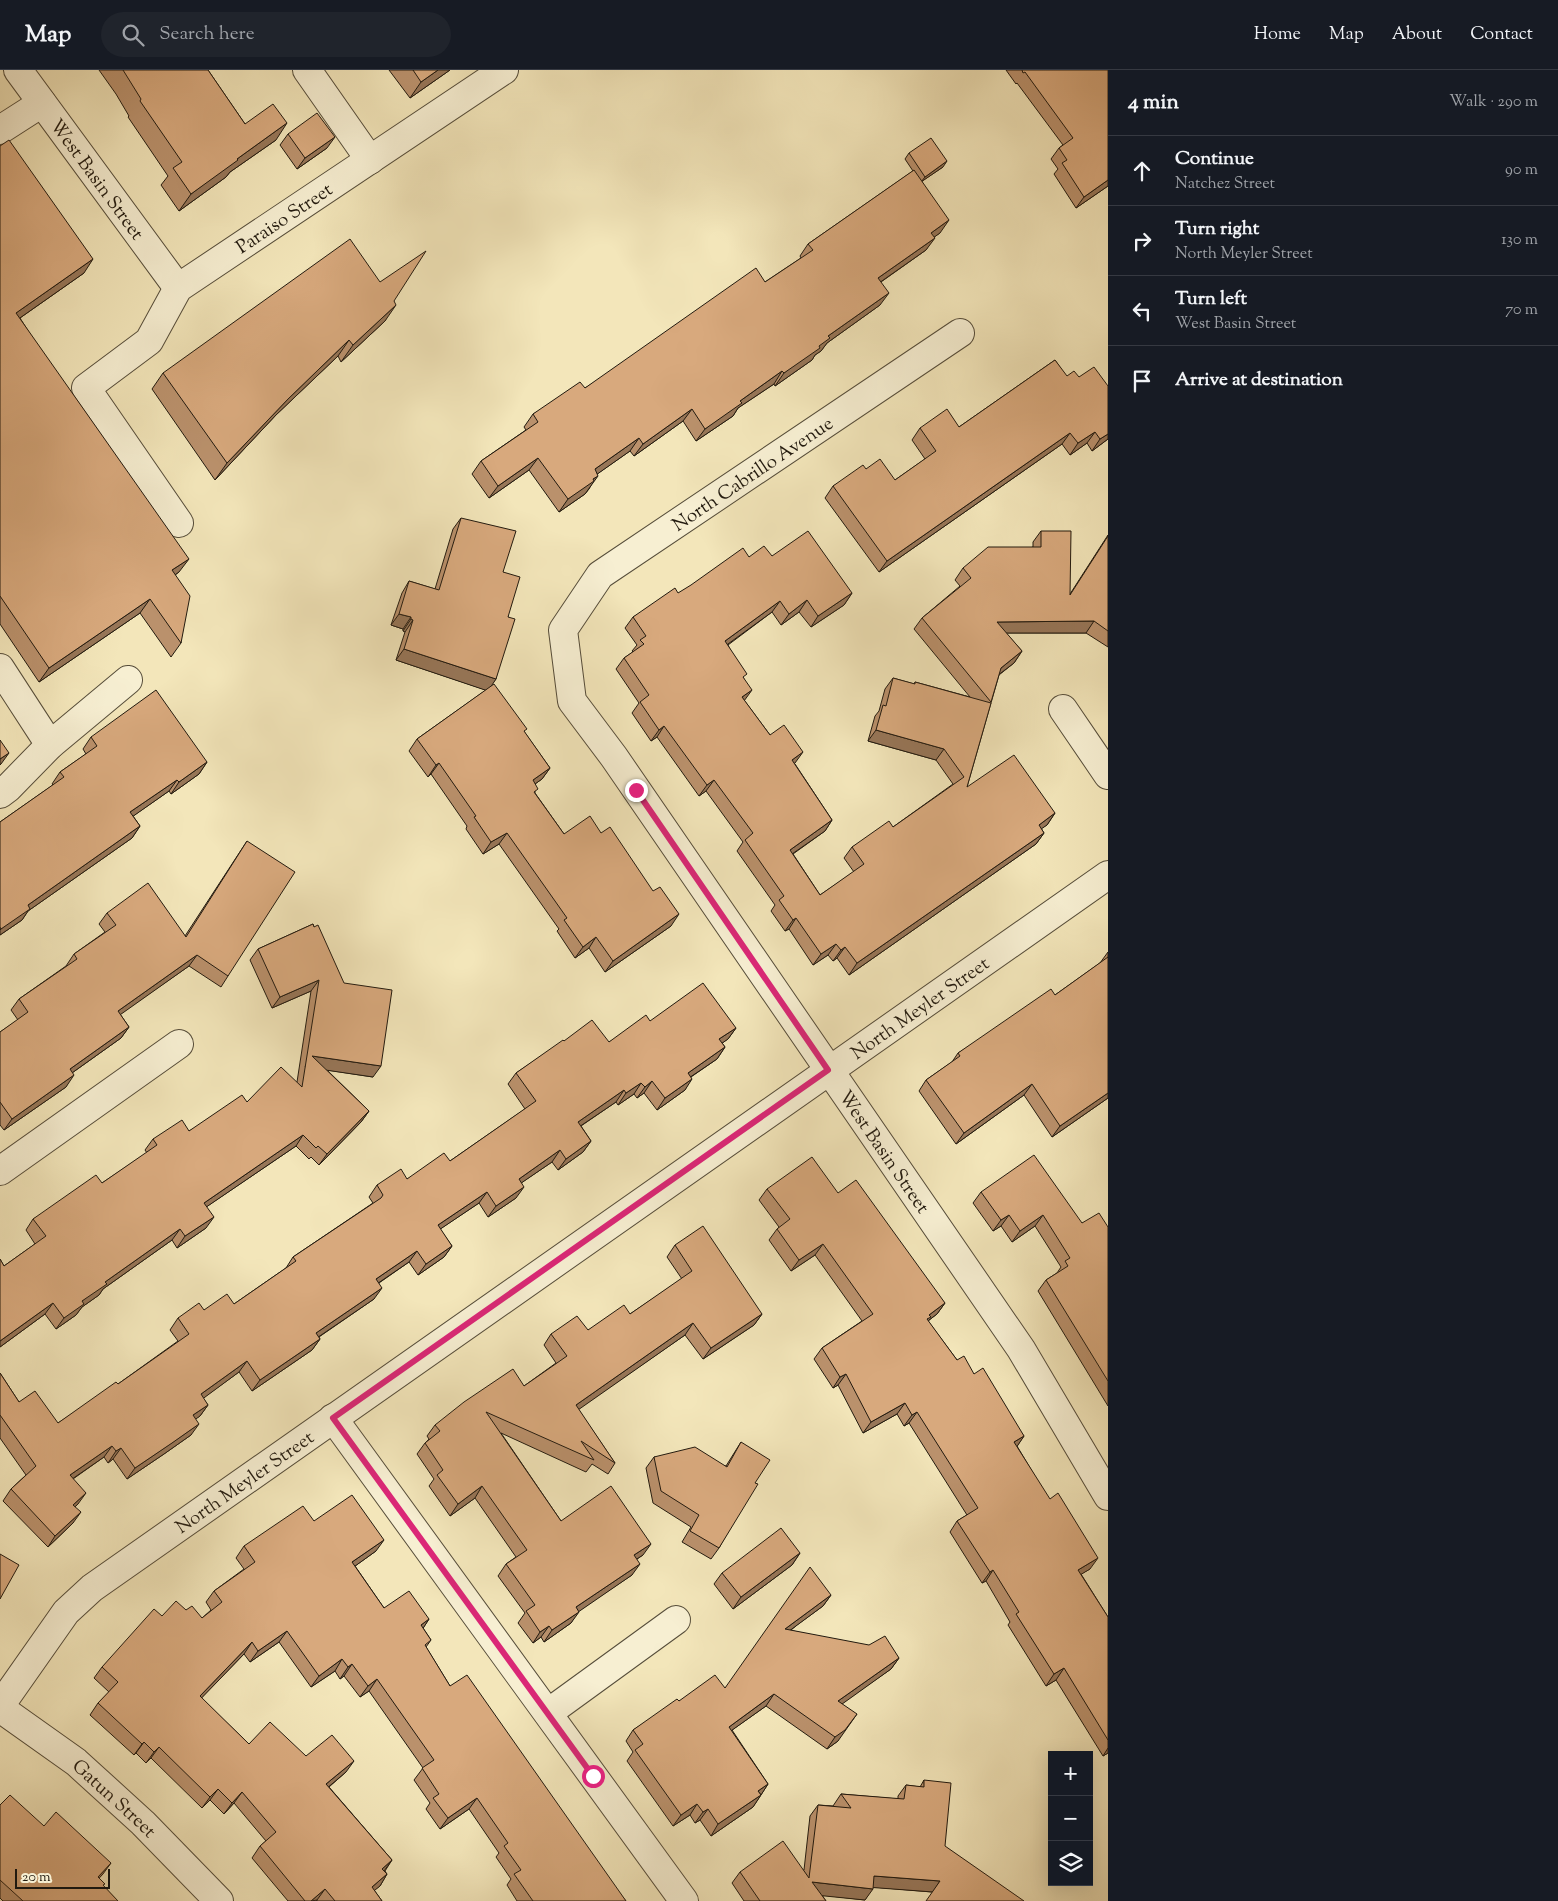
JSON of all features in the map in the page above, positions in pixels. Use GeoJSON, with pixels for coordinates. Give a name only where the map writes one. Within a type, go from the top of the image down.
{"type":"FeatureCollection","features":[{"type":"Feature","properties":{"kind":"street","name":"West Basin Street"},"geometry":{"type":"LineString","coordinates":[[18,70],[178,288]]}},
{"type":"Feature","properties":{"kind":"street"},"geometry":{"type":"LineString","coordinates":[[307,70],[370,160]]}},
{"type":"Feature","properties":{"kind":"street","name":"Paraiso Street"},"geometry":{"type":"LineString","coordinates":[[179,523],[86,388],[149,340],[178,288],[504,70]]}},
{"type":"Feature","properties":{"kind":"street"},"geometry":{"type":"LineString","coordinates":[[0,130],[42,103]]}},
{"type":"Feature","properties":{"kind":"street","name":"North Cabrillo Avenue"},"geometry":{"type":"LineString","coordinates":[[563,630],[600,574],[960,333]]}},
{"type":"Feature","properties":{"kind":"street","name":"West Basin Street"},"geometry":{"type":"LineString","coordinates":[[563,630],[572,701],[614,757],[1021,1348],[1108,1496]]}},
{"type":"Feature","properties":{"kind":"street"},"geometry":{"type":"LineString","coordinates":[[0,668],[50,745]]}},
{"type":"Feature","properties":{"kind":"street"},"geometry":{"type":"LineString","coordinates":[[0,794],[50,745],[128,680]]}},
{"type":"Feature","properties":{"kind":"street"},"geometry":{"type":"LineString","coordinates":[[1063,710],[1108,775]]}},
{"type":"Feature","properties":{"kind":"street","name":"North Meyler Street"},"geometry":{"type":"LineString","coordinates":[[0,1707],[66,1612],[92,1588],[1108,875]]}},
{"type":"Feature","properties":{"kind":"street"},"geometry":{"type":"LineString","coordinates":[[0,1171],[179,1044]]}},
{"type":"Feature","properties":{"kind":"street"},"geometry":{"type":"LineString","coordinates":[[333,1418],[684,1901]]}},
{"type":"Feature","properties":{"kind":"street"},"geometry":{"type":"LineString","coordinates":[[548,1713],[676,1620]]}},
{"type":"Feature","properties":{"kind":"street","name":"Gatun Street"},"geometry":{"type":"LineString","coordinates":[[0,1707],[76,1762],[143,1824],[219,1901]]}},
{"type":"Feature","properties":{"kind":"building"},"geometry":{"type":"Polygon","coordinates":[[[123,70],[208,70],[245,124],[273,104],[287,123],[191,194],[173,168],[182,162],[140,101],[141,99],[123,70]]]}},
{"type":"Feature","properties":{"kind":"building"},"geometry":{"type":"Polygon","coordinates":[[[413,70],[438,70],[421,82],[413,70]]]}},
{"type":"Feature","properties":{"kind":"building"},"geometry":{"type":"Polygon","coordinates":[[[1022,70],[1108,70],[1108,180],[1084,197],[1062,163],[1067,160],[1059,148],[1073,138],[1022,70]]]}},
{"type":"Feature","properties":{"kind":"building"},"geometry":{"type":"Polygon","coordinates":[[[317,113],[335,137],[305,158],[288,134],[317,113]]]}},
{"type":"Feature","properties":{"kind":"building"},"geometry":{"type":"Polygon","coordinates":[[[931,138],[947,161],[925,177],[909,153],[931,138]]]}},
{"type":"Feature","properties":{"kind":"building"},"geometry":{"type":"Polygon","coordinates":[[[9,140],[93,259],[16,313],[189,559],[172,570],[190,596],[181,643],[150,599],[49,668],[0,596],[0,146],[9,140]]]}},
{"type":"Feature","properties":{"kind":"building"},"geometry":{"type":"Polygon","coordinates":[[[914,170],[949,220],[931,233],[935,238],[878,278],[889,293],[828,336],[830,338],[819,346],[820,348],[784,373],[782,371],[705,429],[692,409],[643,444],[639,438],[595,469],[598,476],[593,479],[594,481],[568,499],[538,458],[498,486],[481,461],[538,422],[533,414],[580,382],[585,388],[756,268],[765,282],[813,250],[808,244],[914,170]]]}},
{"type":"Feature","properties":{"kind":"building"},"geometry":{"type":"Polygon","coordinates":[[[350,239],[380,282],[426,251],[394,301],[396,305],[353,345],[349,340],[288,399],[227,463],[163,373],[350,239]]]}},
{"type":"Feature","properties":{"kind":"building"},"geometry":{"type":"Polygon","coordinates":[[[1055,360],[1067,376],[1074,371],[1079,377],[1094,367],[1108,386],[1108,434],[1100,439],[1095,432],[1078,443],[1070,433],[887,561],[833,486],[863,465],[866,469],[880,459],[895,480],[936,451],[920,428],[947,409],[959,427],[1055,360]]]}},
{"type":"Feature","properties":{"kind":"building"},"geometry":{"type":"Polygon","coordinates":[[[461,518],[516,531],[503,572],[520,577],[508,617],[515,619],[496,679],[404,649],[413,620],[411,617],[399,614],[409,581],[439,590],[461,518]]]}},
{"type":"Feature","properties":{"kind":"building"},"geometry":{"type":"Polygon","coordinates":[[[808,531],[852,593],[818,616],[807,600],[789,614],[780,601],[725,641],[747,674],[743,677],[752,690],[742,697],[770,735],[784,725],[803,752],[792,760],[832,820],[790,850],[820,895],[864,864],[852,847],[889,821],[893,827],[964,777],[944,749],[876,730],[883,705],[886,706],[893,678],[915,684],[915,682],[991,703],[967,787],[1014,755],[1055,813],[1039,825],[1044,833],[857,963],[845,947],[841,950],[836,944],[821,954],[796,918],[793,920],[779,900],[784,896],[745,840],[753,833],[714,780],[707,785],[664,726],[659,730],[640,702],[649,695],[624,658],[644,644],[640,640],[646,636],[633,617],[675,588],[678,593],[743,548],[749,557],[764,546],[772,556],[808,531]]]}},
{"type":"Feature","properties":{"kind":"building"},"geometry":{"type":"Polygon","coordinates":[[[1041,531],[1071,531],[1070,595],[1108,536],[1108,631],[1094,621],[997,622],[1022,651],[1001,668],[991,702],[922,618],[971,578],[963,568],[988,547],[1041,547],[1041,531]]]}},
{"type":"Feature","properties":{"kind":"building"},"geometry":{"type":"Polygon","coordinates":[[[494,684],[527,729],[524,731],[550,768],[533,780],[538,789],[534,792],[564,834],[590,816],[601,833],[610,827],[653,891],[660,887],[679,914],[613,961],[596,937],[583,947],[564,920],[567,918],[507,833],[491,842],[474,817],[476,816],[439,763],[436,765],[417,739],[494,684]]]}},
{"type":"Feature","properties":{"kind":"building"},"geometry":{"type":"Polygon","coordinates":[[[156,690],[207,762],[179,782],[177,780],[130,812],[140,826],[28,905],[30,909],[1,929],[0,822],[64,777],[60,772],[97,746],[91,737],[156,690]]]}},
{"type":"Feature","properties":{"kind":"building"},"geometry":{"type":"Polygon","coordinates":[[[0,740],[9,753],[0,759],[0,740]]]}},
{"type":"Feature","properties":{"kind":"building"},"geometry":{"type":"Polygon","coordinates":[[[247,841],[295,872],[228,976],[197,955],[118,1011],[129,1027],[70,1069],[74,1075],[12,1119],[0,1102],[0,1032],[28,1012],[19,999],[77,959],[74,954],[116,925],[107,913],[148,883],[186,937],[247,841]]]}},
{"type":"Feature","properties":{"kind":"building"},"geometry":{"type":"Polygon","coordinates":[[[313,924],[314,927],[318,925],[344,983],[392,990],[381,1066],[312,1056],[369,1111],[327,1154],[318,1146],[316,1148],[303,1135],[204,1203],[214,1217],[185,1236],[180,1229],[105,1282],[107,1284],[82,1301],[84,1304],[64,1318],[53,1303],[0,1341],[0,1259],[4,1266],[46,1236],[33,1219],[96,1175],[102,1183],[157,1145],[153,1139],[182,1120],[189,1131],[242,1095],[247,1102],[281,1067],[302,1087],[319,980],[280,997],[258,949],[313,924]]]}},
{"type":"Feature","properties":{"kind":"building"},"geometry":{"type":"Polygon","coordinates":[[[1108,957],[1108,1093],[1060,1126],[1032,1084],[964,1133],[926,1080],[960,1056],[958,1053],[1051,989],[1055,995],[1108,957]]]}},
{"type":"Feature","properties":{"kind":"building"},"geometry":{"type":"Polygon","coordinates":[[[703,983],[736,1028],[719,1039],[725,1047],[688,1073],[692,1079],[665,1098],[652,1081],[645,1087],[641,1083],[626,1093],[624,1090],[578,1122],[591,1141],[566,1159],[560,1150],[519,1179],[524,1187],[496,1206],[487,1192],[438,1225],[452,1246],[426,1264],[417,1251],[376,1279],[382,1288],[316,1333],[320,1339],[260,1380],[247,1361],[201,1394],[208,1405],[193,1415],[199,1424],[135,1468],[121,1448],[116,1451],[112,1446],[70,1475],[86,1493],[73,1505],[81,1512],[55,1536],[11,1489],[36,1466],[0,1415],[0,1373],[19,1402],[35,1391],[58,1423],[189,1334],[178,1318],[199,1303],[204,1310],[227,1294],[234,1304],[296,1261],[293,1257],[381,1198],[383,1195],[377,1185],[401,1169],[407,1179],[444,1153],[450,1161],[536,1101],[516,1073],[592,1020],[609,1042],[646,1015],[650,1021],[703,983]]]}},
{"type":"Feature","properties":{"kind":"building"},"geometry":{"type":"Polygon","coordinates":[[[1034,1155],[1082,1223],[1099,1213],[1108,1227],[1108,1381],[1046,1280],[1068,1266],[1065,1261],[1070,1258],[1043,1215],[1020,1231],[1009,1215],[1001,1220],[981,1192],[1034,1155]]]}},
{"type":"Feature","properties":{"kind":"building"},"geometry":{"type":"Polygon","coordinates":[[[812,1157],[838,1193],[856,1180],[945,1303],[929,1315],[931,1317],[927,1319],[957,1360],[964,1356],[974,1374],[983,1368],[1024,1436],[1014,1442],[1050,1499],[1058,1493],[1098,1558],[1078,1570],[1108,1617],[1108,1740],[1064,1668],[1054,1674],[1016,1614],[1019,1612],[993,1570],[990,1572],[957,1521],[978,1508],[917,1412],[912,1415],[905,1403],[871,1422],[846,1374],[840,1377],[822,1348],[873,1314],[823,1244],[799,1260],[777,1229],[790,1219],[767,1189],[812,1157]]]}},
{"type":"Feature","properties":{"kind":"building"},"geometry":{"type":"Polygon","coordinates":[[[703,1226],[762,1314],[711,1348],[693,1323],[576,1405],[615,1463],[581,1441],[594,1460],[486,1412],[561,1521],[611,1486],[651,1544],[634,1555],[640,1564],[576,1607],[579,1612],[552,1630],[549,1626],[540,1632],[526,1611],[535,1605],[506,1564],[527,1550],[482,1486],[458,1504],[437,1475],[443,1470],[425,1443],[440,1431],[435,1425],[464,1402],[513,1369],[524,1386],[567,1356],[551,1334],[577,1316],[588,1330],[624,1305],[630,1314],[692,1271],[675,1245],[703,1226]]]}},
{"type":"Feature","properties":{"kind":"building"},"geometry":{"type":"Polygon","coordinates":[[[741,1442],[770,1460],[755,1483],[758,1484],[719,1548],[690,1531],[699,1515],[661,1491],[654,1457],[695,1447],[727,1467],[741,1442]]]}},
{"type":"Feature","properties":{"kind":"building"},"geometry":{"type":"Polygon","coordinates":[[[352,1495],[384,1540],[352,1562],[384,1608],[409,1591],[429,1619],[421,1625],[431,1640],[425,1645],[450,1686],[467,1675],[626,1901],[533,1901],[514,1874],[521,1870],[504,1846],[508,1843],[477,1798],[448,1818],[433,1798],[439,1794],[422,1768],[434,1760],[377,1679],[368,1686],[352,1664],[348,1667],[342,1659],[319,1676],[287,1631],[258,1651],[252,1642],[200,1696],[249,1744],[270,1722],[306,1756],[332,1735],[354,1761],[326,1784],[392,1860],[382,1869],[387,1874],[372,1887],[382,1901],[335,1901],[325,1889],[311,1901],[305,1901],[260,1846],[276,1832],[242,1792],[232,1803],[218,1789],[210,1797],[159,1747],[154,1752],[144,1742],[142,1744],[98,1703],[118,1682],[102,1667],[154,1609],[162,1616],[176,1601],[186,1610],[192,1606],[202,1618],[222,1602],[214,1591],[255,1562],[244,1546],[303,1506],[314,1521],[352,1495]]]}},
{"type":"Feature","properties":{"kind":"building"},"geometry":{"type":"Polygon","coordinates":[[[781,1528],[800,1553],[741,1597],[722,1573],[781,1528]]]}},
{"type":"Feature","properties":{"kind":"building"},"geometry":{"type":"Polygon","coordinates":[[[0,1554],[19,1565],[0,1599],[0,1554]]]}},
{"type":"Feature","properties":{"kind":"building"},"geometry":{"type":"Polygon","coordinates":[[[810,1567],[831,1595],[785,1629],[869,1645],[885,1636],[899,1658],[838,1701],[857,1714],[845,1730],[835,1737],[774,1694],[729,1727],[768,1784],[758,1791],[761,1795],[718,1824],[708,1809],[703,1812],[697,1804],[681,1815],[635,1750],[643,1744],[633,1730],[677,1699],[679,1701],[715,1675],[725,1688],[810,1567]]]}},
{"type":"Feature","properties":{"kind":"building"},"geometry":{"type":"Polygon","coordinates":[[[924,1780],[951,1783],[945,1846],[1024,1901],[926,1901],[940,1881],[874,1876],[873,1889],[812,1882],[826,1901],[760,1901],[740,1872],[783,1841],[809,1878],[818,1805],[851,1808],[841,1794],[904,1799],[906,1785],[924,1787],[924,1780]]]}},
{"type":"Feature","properties":{"kind":"building"},"geometry":{"type":"Polygon","coordinates":[[[10,1795],[44,1826],[56,1812],[111,1863],[98,1877],[118,1901],[23,1901],[0,1880],[0,1805],[10,1795]]]}},
{"type":"Feature","properties":{"kind":"route"},"geometry":{"type":"LineString","coordinates":[[593,1776],[333,1418],[828,1070],[636,790]]}}]}
